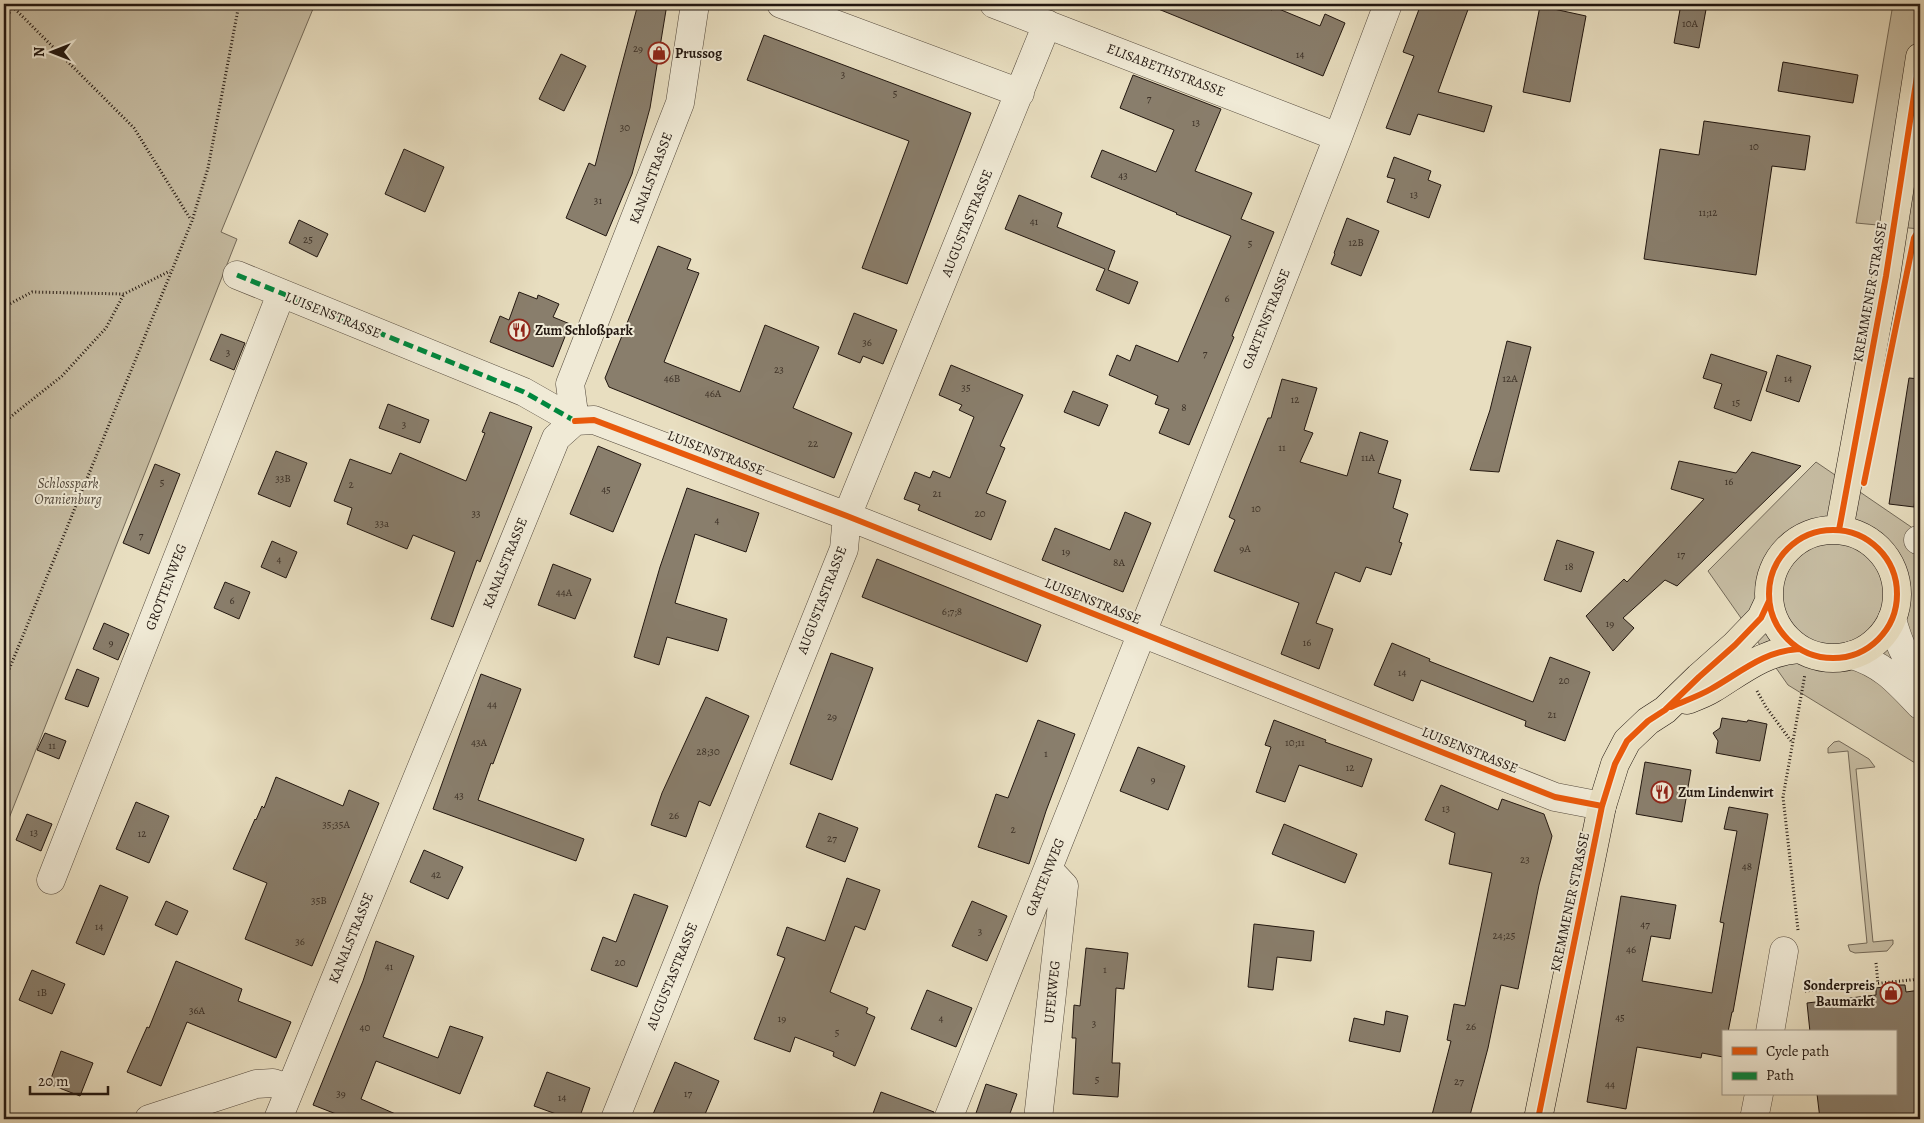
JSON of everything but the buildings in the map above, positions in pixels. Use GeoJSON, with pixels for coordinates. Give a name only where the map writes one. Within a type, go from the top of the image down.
{"type":"FeatureCollection","features":[{"type":"Feature","properties":{"kind":"main road","name":"KREMMENER STRASSE"},"geometry":{"type":"LineString","coordinates":[[1840,530],[1886,276],[1920,57]]}},
{"type":"Feature","properties":{"kind":"main road"},"geometry":{"type":"LineString","coordinates":[[1840,530],[1867,539],[1882,552],[1897,585],[1897,602],[1892,619],[1882,635],[1869,648],[1852,655],[1834,658],[1816,656],[1804,651],[1785,636],[1779,628],[1771,611],[1769,601],[1773,570],[1788,549],[1799,539],[1809,534],[1840,530]]}},
{"type":"Feature","properties":{"kind":"main road","name":"KREMMENER STRASSE"},"geometry":{"type":"LineString","coordinates":[[1538,1119],[1602,806],[1608,782],[1622,748],[1634,734],[1664,710],[1735,646],[1762,618],[1769,601]]}},
{"type":"Feature","properties":{"kind":"main road","name":"KREMMENER STRASSE"},"geometry":{"type":"LineString","coordinates":[[1664,710],[1710,690],[1748,665],[1782,650],[1804,651]]}},
{"type":"Feature","properties":{"kind":"street","name":"KANALSTRASSE"},"geometry":{"type":"LineString","coordinates":[[278,1119],[556,438],[575,421],[570,384],[680,103],[695,4]]}},
{"type":"Feature","properties":{"kind":"street"},"geometry":{"type":"LineString","coordinates":[[781,4],[1020,93]]}},
{"type":"Feature","properties":{"kind":"street","name":"ELISABETHSTRASSE"},"geometry":{"type":"LineString","coordinates":[[994,4],[1338,137]]}},
{"type":"Feature","properties":{"kind":"street","name":"GARTENSTRASSE"},"geometry":{"type":"LineString","coordinates":[[1141,634],[1338,137],[1388,4]]}},
{"type":"Feature","properties":{"kind":"street","name":"AUGUSTASTRASSE"},"geometry":{"type":"LineString","coordinates":[[615,1119],[844,549],[847,516],[1047,24]]}},
{"type":"Feature","properties":{"kind":"street","name":"LUISENSTRASSE"},"geometry":{"type":"LineString","coordinates":[[237,275],[524,392],[575,421],[594,420],[847,516],[1555,797],[1602,806]]}},
{"type":"Feature","properties":{"kind":"street","name":"GROTTENWEG"},"geometry":{"type":"LineString","coordinates":[[51,880],[281,294]]}},
{"type":"Feature","properties":{"kind":"street"},"geometry":{"type":"LineString","coordinates":[[1892,619],[1897,638],[1910,664],[1920,675]]}},
{"type":"Feature","properties":{"kind":"street","name":"GARTENWEG"},"geometry":{"type":"LineString","coordinates":[[948,1119],[1141,634]]}},
{"type":"Feature","properties":{"kind":"street"},"geometry":{"type":"LineString","coordinates":[[1852,655],[1870,661],[1893,677],[1920,705]]}},
{"type":"Feature","properties":{"kind":"street","name":"UFERWEG"},"geometry":{"type":"LineString","coordinates":[[1038,1119],[1064,886],[1048,870]]}},
{"type":"Feature","properties":{"kind":"street"},"geometry":{"type":"LineString","coordinates":[[1770,1030],[1791,941]]}},
{"type":"Feature","properties":{"kind":"street"},"geometry":{"type":"LineString","coordinates":[[149,1119],[256,1084],[274,1083],[290,1089]]}},
{"type":"Feature","properties":{"kind":"street"},"geometry":{"type":"LineString","coordinates":[[1754,1119],[1759,1096]]}},
{"type":"Feature","properties":{"kind":"path"},"geometry":{"type":"LineString","coordinates":[[4,26],[12,4],[134,128],[192,221]]}},
{"type":"Feature","properties":{"kind":"path"},"geometry":{"type":"LineString","coordinates":[[4,682],[192,221],[208,168],[239,4]]}},
{"type":"Feature","properties":{"kind":"path"},"geometry":{"type":"LineString","coordinates":[[4,307],[32,292],[124,294],[170,271]]}},
{"type":"Feature","properties":{"kind":"path"},"geometry":{"type":"LineString","coordinates":[[4,422],[62,376],[106,328],[124,294]]}},
{"type":"Feature","properties":{"kind":"path"},"geometry":{"type":"LineString","coordinates":[[1791,941],[1783,796],[1804,651]]}},
{"type":"Feature","properties":{"kind":"path"},"geometry":{"type":"LineString","coordinates":[[1754,685],[1766,707],[1791,742]]}},
{"type":"Feature","properties":{"kind":"path"},"geometry":{"type":"LineString","coordinates":[[1876,963],[1878,984]]}},
{"type":"Feature","properties":{"kind":"path"},"geometry":{"type":"LineString","coordinates":[[1804,983],[1805,992],[1920,979]]}},
{"type":"Feature","properties":{"kind":"green space","name":"Schlosspark Oranienburg"},"geometry":{"type":"Polygon","coordinates":[[[4,4],[315,4],[221,232],[237,239],[4,831],[4,4]]]}},
{"type":"Feature","properties":{"kind":"green space"},"geometry":{"type":"Polygon","coordinates":[[[1893,4],[1920,4],[1920,229],[1856,223],[1893,4]]]}},
{"type":"Feature","properties":{"kind":"green space"},"geometry":{"type":"Polygon","coordinates":[[[1816,462],[1920,533],[1920,766],[1788,685],[1708,571],[1816,462]]]}},
{"type":"Feature","properties":{"kind":"green space"},"geometry":{"type":"Polygon","coordinates":[[[1839,741],[1869,759],[1875,767],[1856,769],[1873,942],[1893,940],[1893,944],[1887,951],[1855,953],[1850,951],[1848,945],[1867,943],[1848,751],[1828,753],[1828,748],[1834,742],[1839,741]]]}},
{"type":"Feature","properties":{"kind":"marked path"},"geometry":{"type":"LineString","coordinates":[[237,275],[524,392],[575,421]]}},
{"type":"Feature","properties":{"kind":"cycle path"},"geometry":{"type":"LineString","coordinates":[[1839,530],[1886,276],[1920,57]]}},
{"type":"Feature","properties":{"kind":"cycle path"},"geometry":{"type":"LineString","coordinates":[[1864,483],[1914,238],[1920,228]]}},
{"type":"Feature","properties":{"kind":"cycle path"},"geometry":{"type":"LineString","coordinates":[[575,421],[594,420],[847,516],[1555,797],[1602,806]]}},
{"type":"Feature","properties":{"kind":"cycle path"},"geometry":{"type":"LineString","coordinates":[[1833,530],[1846,531],[1858,535],[1878,549],[1892,569],[1896,581],[1897,594],[1896,607],[1892,619],[1878,639],[1858,653],[1846,657],[1833,658],[1820,657],[1808,653],[1788,639],[1774,619],[1770,607],[1769,594],[1770,581],[1774,569],[1788,549],[1808,535],[1820,531],[1833,530]]}},
{"type":"Feature","properties":{"kind":"cycle path"},"geometry":{"type":"LineString","coordinates":[[1538,1119],[1602,806],[1615,764],[1627,741],[1648,721],[1665,710],[1735,645],[1761,618],[1769,601]]}},
{"type":"Feature","properties":{"kind":"cycle path"},"geometry":{"type":"LineString","coordinates":[[1671,707],[1706,692],[1764,658],[1799,649]]}},
{"type":"Feature","properties":{"kind":"place","name":"Prussog"},"geometry":{"type":"Point","coordinates":[659,53]}},
{"type":"Feature","properties":{"kind":"place","name":"Zum Schloßpark"},"geometry":{"type":"Point","coordinates":[519,330]}},
{"type":"Feature","properties":{"kind":"place","name":"Zum Lindenwirt"},"geometry":{"type":"Point","coordinates":[1662,792]}},
{"type":"Feature","properties":{"kind":"place","name":"Sonderpreis Baumarkt"},"geometry":{"type":"Point","coordinates":[1891,993]}}]}
